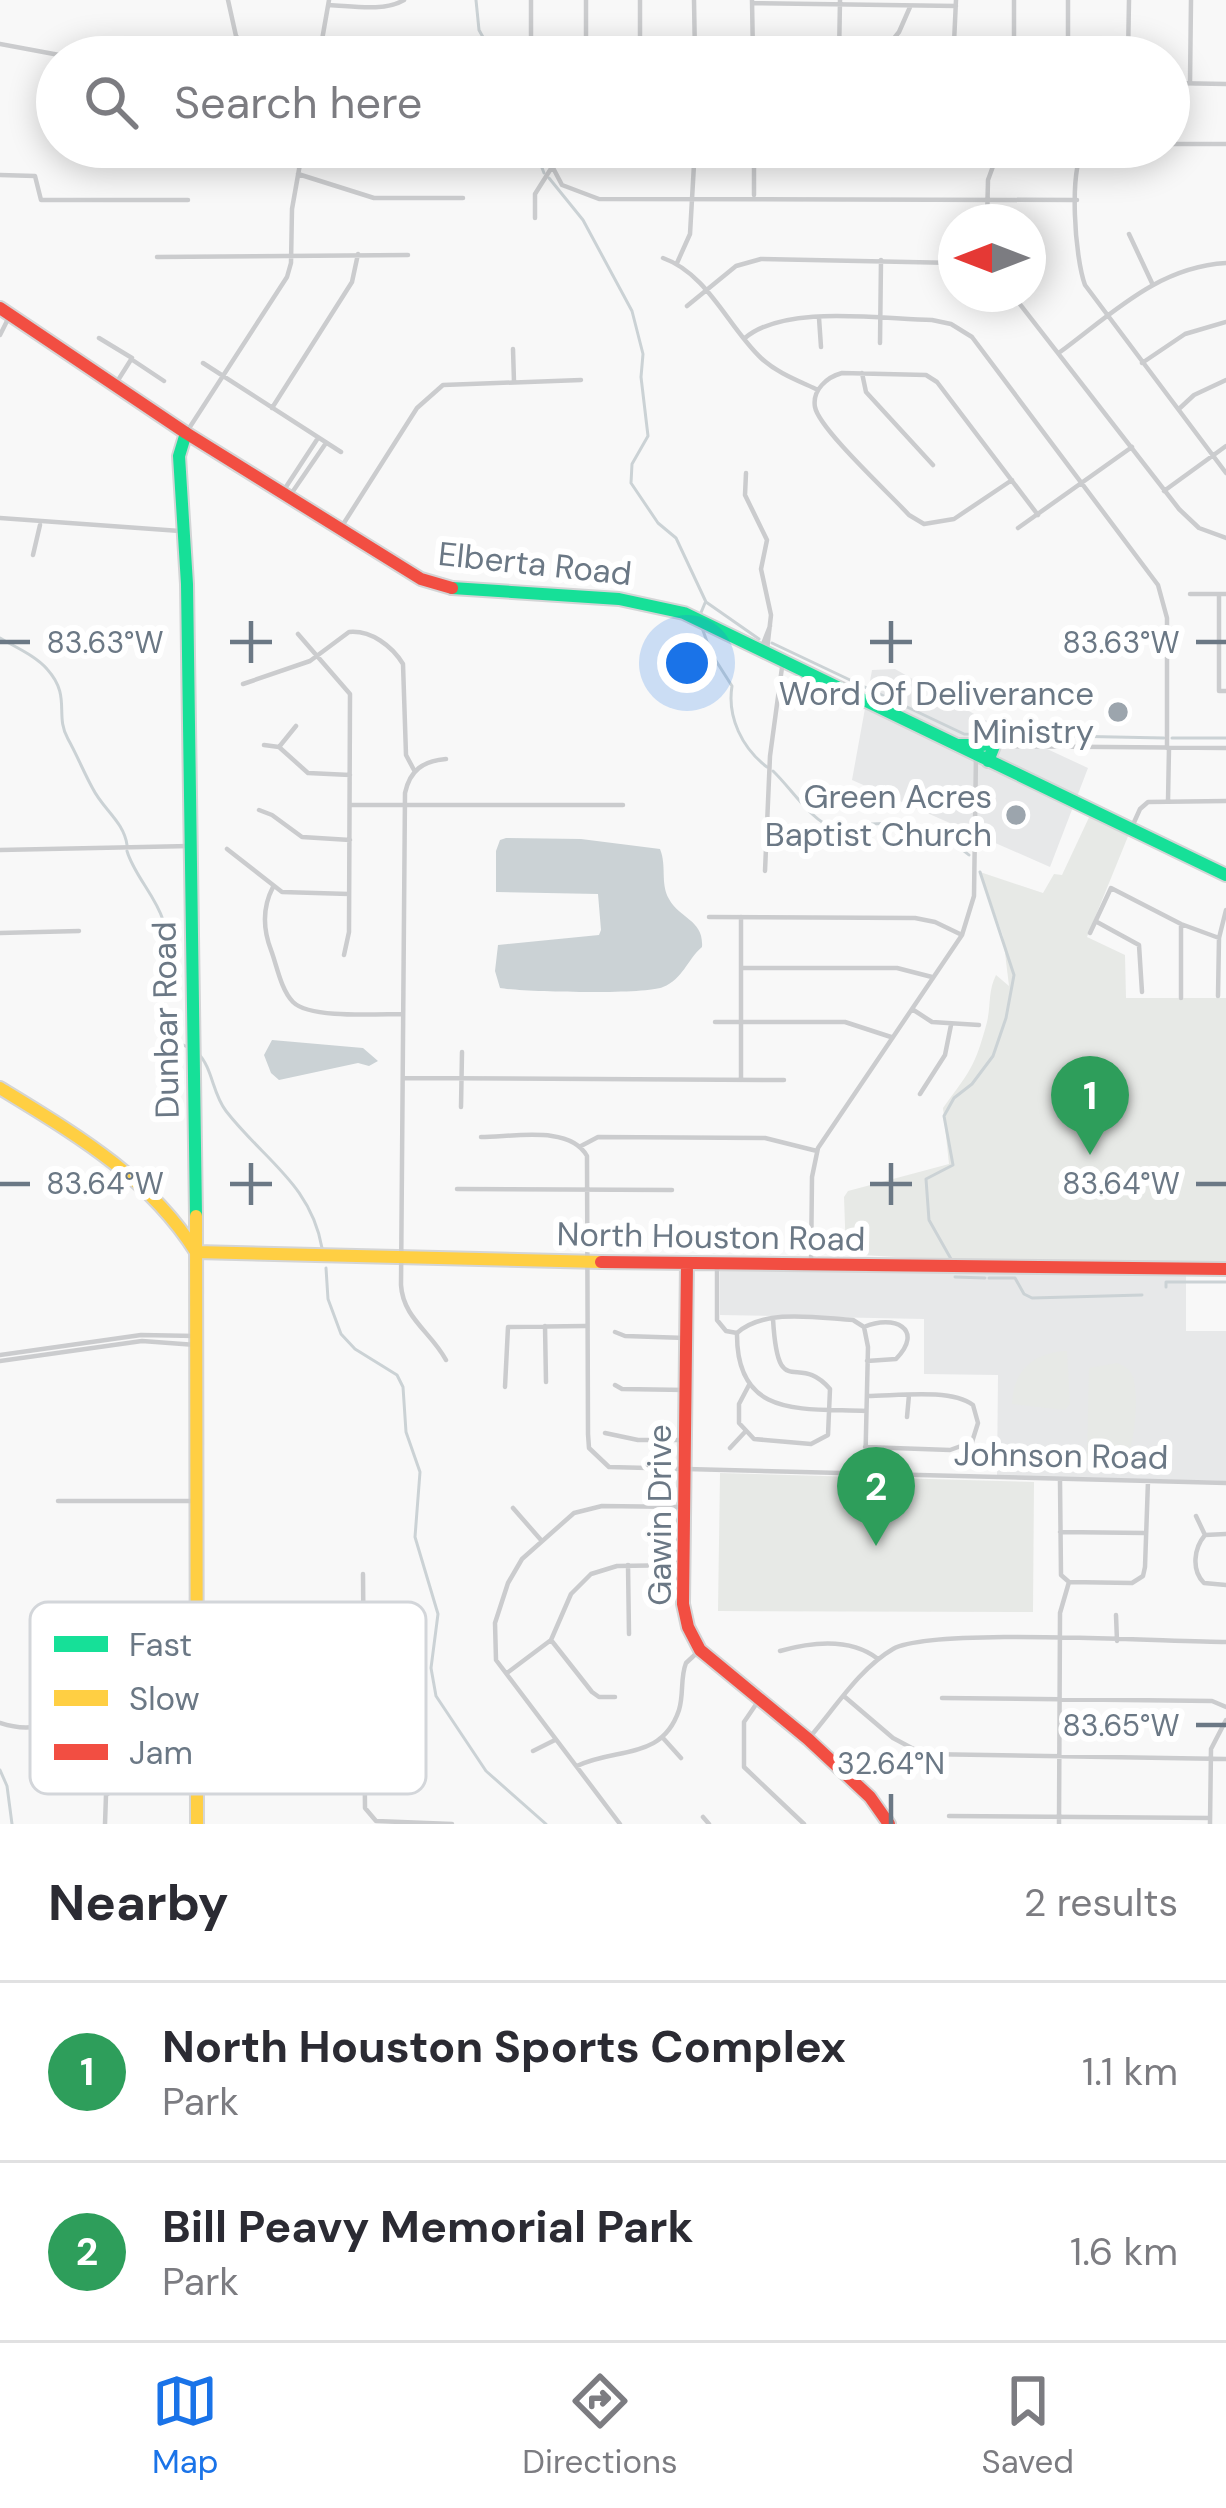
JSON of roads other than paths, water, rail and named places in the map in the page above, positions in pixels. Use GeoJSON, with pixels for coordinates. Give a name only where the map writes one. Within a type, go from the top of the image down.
{"type":"FeatureCollection","features":[{"type":"Feature","properties":{"kind":"street"},"geometry":{"type":"LineString","coordinates":[[229,0],[237,36]]}},
{"type":"Feature","properties":{"kind":"street"},"geometry":{"type":"LineString","coordinates":[[323,36],[329,2],[382,6],[404,0]]}},
{"type":"Feature","properties":{"kind":"street"},"geometry":{"type":"LineString","coordinates":[[531,0],[531,36]]}},
{"type":"Feature","properties":{"kind":"street"},"geometry":{"type":"LineString","coordinates":[[586,0],[586,36]]}},
{"type":"Feature","properties":{"kind":"street"},"geometry":{"type":"LineString","coordinates":[[640,0],[640,36]]}},
{"type":"Feature","properties":{"kind":"street"},"geometry":{"type":"LineString","coordinates":[[694,0],[695,36]]}},
{"type":"Feature","properties":{"kind":"street"},"geometry":{"type":"LineString","coordinates":[[1014,0],[1014,36]]}},
{"type":"Feature","properties":{"kind":"street"},"geometry":{"type":"LineString","coordinates":[[1068,0],[1068,36]]}},
{"type":"Feature","properties":{"kind":"street"},"geometry":{"type":"LineString","coordinates":[[1128,36],[1129,0]]}},
{"type":"Feature","properties":{"kind":"street"},"geometry":{"type":"LineString","coordinates":[[1191,0],[1190,83],[1226,84]]}},
{"type":"Feature","properties":{"kind":"street"},"geometry":{"type":"LineString","coordinates":[[753,36],[752,2],[956,3],[954,36]]}},
{"type":"Feature","properties":{"kind":"street"},"geometry":{"type":"LineString","coordinates":[[839,36],[840,2]]}},
{"type":"Feature","properties":{"kind":"street"},"geometry":{"type":"LineString","coordinates":[[896,36],[911,5]]}},
{"type":"Feature","properties":{"kind":"street"},"geometry":{"type":"LineString","coordinates":[[0,44],[36,51]]}},
{"type":"Feature","properties":{"kind":"street"},"geometry":{"type":"LineString","coordinates":[[1190,143],[1226,144]]}},
{"type":"Feature","properties":{"kind":"street"},"geometry":{"type":"LineString","coordinates":[[186,433],[287,277],[299,168]]}},
{"type":"Feature","properties":{"kind":"street"},"geometry":{"type":"LineString","coordinates":[[535,218],[535,194],[551,168]]}},
{"type":"Feature","properties":{"kind":"street"},"geometry":{"type":"LineString","coordinates":[[553,168],[562,185],[599,199],[1077,200]]}},
{"type":"Feature","properties":{"kind":"street"},"geometry":{"type":"LineString","coordinates":[[677,263],[690,234],[695,168]]}},
{"type":"Feature","properties":{"kind":"street"},"geometry":{"type":"LineString","coordinates":[[754,168],[754,197]]}},
{"type":"Feature","properties":{"kind":"street"},"geometry":{"type":"LineString","coordinates":[[988,204],[993,168]]}},
{"type":"Feature","properties":{"kind":"street"},"geometry":{"type":"LineString","coordinates":[[1078,168],[1079,268],[1094,299],[1226,473]]}},
{"type":"Feature","properties":{"kind":"street"},"geometry":{"type":"LineString","coordinates":[[298,174],[374,198],[464,199]]}},
{"type":"Feature","properties":{"kind":"street"},"geometry":{"type":"LineString","coordinates":[[0,175],[35,176],[41,200],[188,200]]}},
{"type":"Feature","properties":{"kind":"street"},"geometry":{"type":"LineString","coordinates":[[1129,234],[1152,284]]}},
{"type":"Feature","properties":{"kind":"street"},"geometry":{"type":"LineString","coordinates":[[272,408],[352,282],[358,254]]}},
{"type":"Feature","properties":{"kind":"street"},"geometry":{"type":"LineString","coordinates":[[157,257],[408,255]]}},
{"type":"Feature","properties":{"kind":"street"},"geometry":{"type":"LineString","coordinates":[[663,258],[677,263],[776,370],[818,390]]}},
{"type":"Feature","properties":{"kind":"street"},"geometry":{"type":"LineString","coordinates":[[880,344],[881,260]]}},
{"type":"Feature","properties":{"kind":"street"},"geometry":{"type":"LineString","coordinates":[[687,306],[747,261],[938,262]]}},
{"type":"Feature","properties":{"kind":"street"},"geometry":{"type":"LineString","coordinates":[[1060,352],[1152,284],[1177,271],[1226,263]]}},
{"type":"Feature","properties":{"kind":"street"},"geometry":{"type":"LineString","coordinates":[[0,335],[5,312]]}},
{"type":"Feature","properties":{"kind":"street","name":"Elberta Road"},"geometry":{"type":"LineString","coordinates":[[5,312],[392,564],[440,585],[632,599],[684,613],[956,745],[985,752],[1226,875]]}},
{"type":"Feature","properties":{"kind":"street"},"geometry":{"type":"LineString","coordinates":[[1027,312],[1164,491],[1199,528],[1226,538]]}},
{"type":"Feature","properties":{"kind":"street"},"geometry":{"type":"LineString","coordinates":[[745,338],[771,321],[820,318],[943,321],[972,337],[1149,568],[1162,595],[1168,618],[1168,801]]}},
{"type":"Feature","properties":{"kind":"street"},"geometry":{"type":"LineString","coordinates":[[820,318],[821,347]]}},
{"type":"Feature","properties":{"kind":"street"},"geometry":{"type":"LineString","coordinates":[[1142,363],[1185,334],[1226,322]]}},
{"type":"Feature","properties":{"kind":"street"},"geometry":{"type":"LineString","coordinates":[[99,338],[164,381]]}},
{"type":"Feature","properties":{"kind":"street"},"geometry":{"type":"LineString","coordinates":[[513,349],[514,382]]}},
{"type":"Feature","properties":{"kind":"street"},"geometry":{"type":"LineString","coordinates":[[115,385],[131,359]]}},
{"type":"Feature","properties":{"kind":"street"},"geometry":{"type":"LineString","coordinates":[[203,363],[341,452]]}},
{"type":"Feature","properties":{"kind":"street"},"geometry":{"type":"LineString","coordinates":[[862,373],[866,392],[933,466]]}},
{"type":"Feature","properties":{"kind":"street"},"geometry":{"type":"LineString","coordinates":[[1012,480],[954,519],[924,524],[909,515],[828,428],[815,408],[818,390],[834,375],[916,373],[932,379],[1012,480],[1038,515]]}},
{"type":"Feature","properties":{"kind":"street"},"geometry":{"type":"LineString","coordinates":[[339,530],[429,393],[443,385],[581,380]]}},
{"type":"Feature","properties":{"kind":"street"},"geometry":{"type":"LineString","coordinates":[[1178,410],[1194,394],[1226,380]]}},
{"type":"Feature","properties":{"kind":"street","name":"Dunbar Road"},"geometry":{"type":"LineString","coordinates":[[186,433],[179,449],[186,532],[197,1602]]}},
{"type":"Feature","properties":{"kind":"street"},"geometry":{"type":"LineString","coordinates":[[286,495],[319,438]]}},
{"type":"Feature","properties":{"kind":"street"},"geometry":{"type":"LineString","coordinates":[[286,495],[326,443]]}},
{"type":"Feature","properties":{"kind":"street"},"geometry":{"type":"LineString","coordinates":[[1164,491],[1226,446]]}},
{"type":"Feature","properties":{"kind":"street"},"geometry":{"type":"LineString","coordinates":[[1018,528],[1132,447]]}},
{"type":"Feature","properties":{"kind":"street"},"geometry":{"type":"LineString","coordinates":[[746,473],[745,495],[766,533],[761,575],[770,626],[764,650]]}},
{"type":"Feature","properties":{"kind":"street"},"geometry":{"type":"LineString","coordinates":[[0,518],[186,532]]}},
{"type":"Feature","properties":{"kind":"street"},"geometry":{"type":"LineString","coordinates":[[33,554],[41,523]]}},
{"type":"Feature","properties":{"kind":"street"},"geometry":{"type":"LineString","coordinates":[[1190,594],[1223,594],[1222,691]]}},
{"type":"Feature","properties":{"kind":"street"},"geometry":{"type":"LineString","coordinates":[[243,684],[318,657],[341,636],[358,631],[394,652],[405,672],[406,755],[415,770]]}},
{"type":"Feature","properties":{"kind":"street"},"geometry":{"type":"LineString","coordinates":[[298,634],[350,694],[350,932],[344,955]]}},
{"type":"Feature","properties":{"kind":"street"},"geometry":{"type":"LineString","coordinates":[[765,872],[770,756],[783,660]]}},
{"type":"Feature","properties":{"kind":"street"},"geometry":{"type":"LineString","coordinates":[[279,748],[296,726]]}},
{"type":"Feature","properties":{"kind":"street"},"geometry":{"type":"LineString","coordinates":[[264,745],[279,748],[308,772],[350,775]]}},
{"type":"Feature","properties":{"kind":"street"},"geometry":{"type":"LineString","coordinates":[[811,1264],[817,1150],[962,935],[974,896],[985,752],[1226,748]]}},
{"type":"Feature","properties":{"kind":"street"},"geometry":{"type":"LineString","coordinates":[[446,759],[415,770],[406,787],[404,806],[402,1303],[436,1340],[446,1360]]}},
{"type":"Feature","properties":{"kind":"street"},"geometry":{"type":"LineString","coordinates":[[1131,829],[1148,802],[1226,801]]}},
{"type":"Feature","properties":{"kind":"street"},"geometry":{"type":"LineString","coordinates":[[351,805],[622,805]]}},
{"type":"Feature","properties":{"kind":"street"},"geometry":{"type":"LineString","coordinates":[[260,810],[302,837],[350,840]]}},
{"type":"Feature","properties":{"kind":"street"},"geometry":{"type":"LineString","coordinates":[[0,850],[190,846]]}},
{"type":"Feature","properties":{"kind":"street"},"geometry":{"type":"LineString","coordinates":[[227,849],[273,887],[288,893],[349,894]]}},
{"type":"Feature","properties":{"kind":"street"},"geometry":{"type":"LineString","coordinates":[[273,887],[266,904],[265,930],[290,1000],[321,1012],[404,1014]]}},
{"type":"Feature","properties":{"kind":"street"},"geometry":{"type":"LineString","coordinates":[[1090,933],[1111,888],[1219,938]]}},
{"type":"Feature","properties":{"kind":"street"},"geometry":{"type":"LineString","coordinates":[[1218,996],[1219,938],[1226,910]]}},
{"type":"Feature","properties":{"kind":"street"},"geometry":{"type":"LineString","coordinates":[[709,917],[915,918],[962,935]]}},
{"type":"Feature","properties":{"kind":"street"},"geometry":{"type":"LineString","coordinates":[[741,917],[741,1079]]}},
{"type":"Feature","properties":{"kind":"street"},"geometry":{"type":"LineString","coordinates":[[1095,921],[1139,944],[1142,992]]}},
{"type":"Feature","properties":{"kind":"street"},"geometry":{"type":"LineString","coordinates":[[1181,924],[1181,998]]}},
{"type":"Feature","properties":{"kind":"street"},"geometry":{"type":"LineString","coordinates":[[0,933],[79,931]]}},
{"type":"Feature","properties":{"kind":"street"},"geometry":{"type":"LineString","coordinates":[[742,968],[897,968],[932,977]]}},
{"type":"Feature","properties":{"kind":"street"},"geometry":{"type":"LineString","coordinates":[[912,1009],[932,1022],[980,1025]]}},
{"type":"Feature","properties":{"kind":"street"},"geometry":{"type":"LineString","coordinates":[[715,1022],[845,1022],[891,1037]]}},
{"type":"Feature","properties":{"kind":"street"},"geometry":{"type":"LineString","coordinates":[[920,1094],[945,1055],[951,1025]]}},
{"type":"Feature","properties":{"kind":"street"},"geometry":{"type":"LineString","coordinates":[[461,1107],[462,1052]]}},
{"type":"Feature","properties":{"kind":"street"},"geometry":{"type":"LineString","coordinates":[[403,1078],[784,1080]]}},
{"type":"Feature","properties":{"kind":"street"},"geometry":{"type":"LineString","coordinates":[[0,1088],[123,1167],[154,1196],[196,1252]]}},
{"type":"Feature","properties":{"kind":"street"},"geometry":{"type":"LineString","coordinates":[[481,1137],[562,1137],[581,1146],[598,1137],[765,1138],[817,1150]]}},
{"type":"Feature","properties":{"kind":"street","name":"Johnson Road"},"geometry":{"type":"LineString","coordinates":[[581,1146],[589,1163],[589,1448],[609,1467],[1226,1483]]}},
{"type":"Feature","properties":{"kind":"street"},"geometry":{"type":"LineString","coordinates":[[457,1189],[672,1190]]}},
{"type":"Feature","properties":{"kind":"street","name":"North Houston Road"},"geometry":{"type":"LineString","coordinates":[[196,1252],[403,1260],[1226,1269]]}},
{"type":"Feature","properties":{"kind":"street","name":"Gawin Drive"},"geometry":{"type":"LineString","coordinates":[[687,1263],[685,1616],[700,1651]]}},
{"type":"Feature","properties":{"kind":"street"},"geometry":{"type":"LineString","coordinates":[[717,1263],[718,1320],[726,1331],[737,1333],[756,1320],[773,1319],[854,1320],[864,1327],[865,1474]]}},
{"type":"Feature","properties":{"kind":"street"},"geometry":{"type":"LineString","coordinates":[[749,1385],[739,1403],[739,1424],[745,1433],[770,1443],[811,1444],[828,1436],[830,1389],[816,1376],[793,1373],[776,1360],[773,1319]]}},
{"type":"Feature","properties":{"kind":"street"},"geometry":{"type":"LineString","coordinates":[[864,1327],[896,1322],[904,1328],[907,1340],[896,1359],[867,1360]]}},
{"type":"Feature","properties":{"kind":"street"},"geometry":{"type":"LineString","coordinates":[[545,1326],[546,1382]]}},
{"type":"Feature","properties":{"kind":"street"},"geometry":{"type":"LineString","coordinates":[[505,1387],[508,1327],[588,1326]]}},
{"type":"Feature","properties":{"kind":"street"},"geometry":{"type":"LineString","coordinates":[[615,1332],[686,1338]]}},
{"type":"Feature","properties":{"kind":"street"},"geometry":{"type":"LineString","coordinates":[[737,1333],[740,1364],[749,1385],[777,1405],[866,1411]]}},
{"type":"Feature","properties":{"kind":"street"},"geometry":{"type":"LineString","coordinates":[[0,1358],[141,1335],[196,1341]]}},
{"type":"Feature","properties":{"kind":"street"},"geometry":{"type":"LineString","coordinates":[[615,1385],[686,1390]]}},
{"type":"Feature","properties":{"kind":"street"},"geometry":{"type":"LineString","coordinates":[[907,1417],[909,1395]]}},
{"type":"Feature","properties":{"kind":"street"},"geometry":{"type":"LineString","coordinates":[[865,1447],[950,1450],[972,1442],[977,1414],[968,1400],[867,1396]]}},
{"type":"Feature","properties":{"kind":"street"},"geometry":{"type":"LineString","coordinates":[[605,1433],[638,1440],[685,1441]]}},
{"type":"Feature","properties":{"kind":"street"},"geometry":{"type":"LineString","coordinates":[[730,1448],[745,1433]]}},
{"type":"Feature","properties":{"kind":"street"},"geometry":{"type":"LineString","coordinates":[[1060,1479],[1059,1568],[1069,1582]]}},
{"type":"Feature","properties":{"kind":"street"},"geometry":{"type":"LineString","coordinates":[[1069,1582],[1138,1580],[1145,1567],[1148,1481]]}},
{"type":"Feature","properties":{"kind":"street"},"geometry":{"type":"LineString","coordinates":[[58,1501],[197,1502]]}},
{"type":"Feature","properties":{"kind":"street"},"geometry":{"type":"LineString","coordinates":[[620,1824],[496,1660],[495,1623],[512,1574],[563,1520],[586,1508],[685,1507]]}},
{"type":"Feature","properties":{"kind":"street"},"geometry":{"type":"LineString","coordinates":[[513,1508],[541,1540]]}},
{"type":"Feature","properties":{"kind":"street"},"geometry":{"type":"LineString","coordinates":[[1196,1516],[1205,1535]]}},
{"type":"Feature","properties":{"kind":"street"},"geometry":{"type":"LineString","coordinates":[[1060,1532],[1144,1533]]}},
{"type":"Feature","properties":{"kind":"street"},"geometry":{"type":"LineString","coordinates":[[1205,1535],[1226,1534]]}},
{"type":"Feature","properties":{"kind":"street"},"geometry":{"type":"LineString","coordinates":[[1205,1535],[1197,1548],[1198,1583],[1226,1586]]}},
{"type":"Feature","properties":{"kind":"street"},"geometry":{"type":"LineString","coordinates":[[628,1565],[629,1634]]}},
{"type":"Feature","properties":{"kind":"street"},"geometry":{"type":"LineString","coordinates":[[506,1673],[551,1640],[562,1609],[582,1582],[605,1567],[684,1565]]}},
{"type":"Feature","properties":{"kind":"street"},"geometry":{"type":"LineString","coordinates":[[363,1574],[363,1602]]}},
{"type":"Feature","properties":{"kind":"street"},"geometry":{"type":"LineString","coordinates":[[1060,1820],[1061,1603],[1069,1582]]}},
{"type":"Feature","properties":{"kind":"street"},"geometry":{"type":"LineString","coordinates":[[1116,1615],[1117,1641]]}},
{"type":"Feature","properties":{"kind":"street"},"geometry":{"type":"LineString","coordinates":[[551,1640],[592,1692],[615,1697]]}},
{"type":"Feature","properties":{"kind":"street"},"geometry":{"type":"LineString","coordinates":[[808,1739],[878,1659],[906,1642],[1226,1642]]}},
{"type":"Feature","properties":{"kind":"street"},"geometry":{"type":"LineString","coordinates":[[780,1651],[804,1644],[847,1645],[878,1659]]}},
{"type":"Feature","properties":{"kind":"street"},"geometry":{"type":"LineString","coordinates":[[578,1766],[592,1759],[638,1753],[663,1738],[681,1702],[686,1663],[700,1651],[808,1739],[870,1797],[889,1824]]}},
{"type":"Feature","properties":{"kind":"street"},"geometry":{"type":"LineString","coordinates":[[845,1697],[892,1738],[923,1754],[1226,1759]]}},
{"type":"Feature","properties":{"kind":"street"},"geometry":{"type":"LineString","coordinates":[[942,1698],[1212,1701],[1226,1707]]}},
{"type":"Feature","properties":{"kind":"street"},"geometry":{"type":"LineString","coordinates":[[759,1700],[744,1722],[744,1767],[804,1824]]}},
{"type":"Feature","properties":{"kind":"street"},"geometry":{"type":"LineString","coordinates":[[949,1816],[1210,1821],[1211,1759],[1215,1737],[1226,1720]]}},
{"type":"Feature","properties":{"kind":"street"},"geometry":{"type":"LineString","coordinates":[[0,1723],[30,1728]]}},
{"type":"Feature","properties":{"kind":"street"},"geometry":{"type":"LineString","coordinates":[[663,1738],[681,1758]]}},
{"type":"Feature","properties":{"kind":"street"},"geometry":{"type":"LineString","coordinates":[[533,1751],[555,1740]]}},
{"type":"Feature","properties":{"kind":"street"},"geometry":{"type":"LineString","coordinates":[[105,1824],[108,1794]]}},
{"type":"Feature","properties":{"kind":"street"},"geometry":{"type":"LineString","coordinates":[[364,1794],[369,1816],[376,1821],[452,1824]]}},
{"type":"Feature","properties":{"kind":"street"},"geometry":{"type":"LineString","coordinates":[[703,1817],[709,1824]]}},
{"type":"Feature","properties":{"kind":"waterway"},"geometry":{"type":"LineString","coordinates":[[476,0],[482,36]]}},
{"type":"Feature","properties":{"kind":"waterway"},"geometry":{"type":"LineString","coordinates":[[542,168],[544,173]]}},
{"type":"Feature","properties":{"kind":"waterway"},"geometry":{"type":"LineString","coordinates":[[549,178],[583,220],[632,311],[643,354],[648,436],[632,464],[631,483],[658,523],[676,538],[706,602],[759,639]]}},
{"type":"Feature","properties":{"kind":"waterway"},"geometry":{"type":"LineString","coordinates":[[700,615],[705,603]]}},
{"type":"Feature","properties":{"kind":"waterway"},"geometry":{"type":"LineString","coordinates":[[700,622],[711,653],[732,686],[738,731],[767,767]]}},
{"type":"Feature","properties":{"kind":"waterway"},"geometry":{"type":"LineString","coordinates":[[0,638],[37,660],[55,679],[64,730],[127,845]]}},
{"type":"Feature","properties":{"kind":"waterway"},"geometry":{"type":"LineString","coordinates":[[772,643],[964,734],[1164,738]]}},
{"type":"Feature","properties":{"kind":"waterway"},"geometry":{"type":"LineString","coordinates":[[1172,738],[1226,738]]}},
{"type":"Feature","properties":{"kind":"waterway"},"geometry":{"type":"LineString","coordinates":[[773,771],[809,811],[835,829],[872,824],[911,827],[948,840],[969,855]]}},
{"type":"Feature","properties":{"kind":"waterway"},"geometry":{"type":"LineString","coordinates":[[127,851],[163,920],[167,945],[160,993],[176,1041],[189,1048]]}},
{"type":"Feature","properties":{"kind":"waterway"},"geometry":{"type":"LineString","coordinates":[[951,1259],[929,1220],[926,1179],[953,1165],[944,1116],[954,1098],[972,1084],[993,1056],[1014,975],[980,872]]}},
{"type":"Feature","properties":{"kind":"waterway"},"geometry":{"type":"LineString","coordinates":[[197,1052],[226,1111],[308,1206],[322,1248]]}},
{"type":"Feature","properties":{"kind":"waterway"},"geometry":{"type":"LineString","coordinates":[[326,1268],[328,1299],[341,1334],[355,1349],[397,1375],[403,1387],[406,1432],[420,1472],[415,1537],[438,1614],[431,1668],[436,1696],[486,1771],[546,1824]]}},
{"type":"Feature","properties":{"kind":"waterway"},"geometry":{"type":"LineString","coordinates":[[955,1277],[985,1278]]}},
{"type":"Feature","properties":{"kind":"waterway"},"geometry":{"type":"LineString","coordinates":[[989,1278],[1015,1278],[1032,1298],[1142,1295]]}},
{"type":"Feature","properties":{"kind":"waterway"},"geometry":{"type":"LineString","coordinates":[[1166,1287],[1166,1282],[1226,1282]]}},
{"type":"Feature","properties":{"kind":"waterway"},"geometry":{"type":"LineString","coordinates":[[0,1770],[12,1824]]}},
{"type":"Feature","properties":{"kind":"place","name":"Word Of Deliverance Ministry"},"geometry":{"type":"Point","coordinates":[1118,712]}},
{"type":"Feature","properties":{"kind":"place","name":"Green Acres Baptist Church"},"geometry":{"type":"Point","coordinates":[1016,815]}},
{"type":"Feature","properties":{"kind":"place","name":"North Houston Sports Complex"},"geometry":{"type":"Point","coordinates":[1090,1155]}},
{"type":"Feature","properties":{"kind":"place","name":"Bill Peavy Memorial Park"},"geometry":{"type":"Point","coordinates":[876,1546]}}]}
